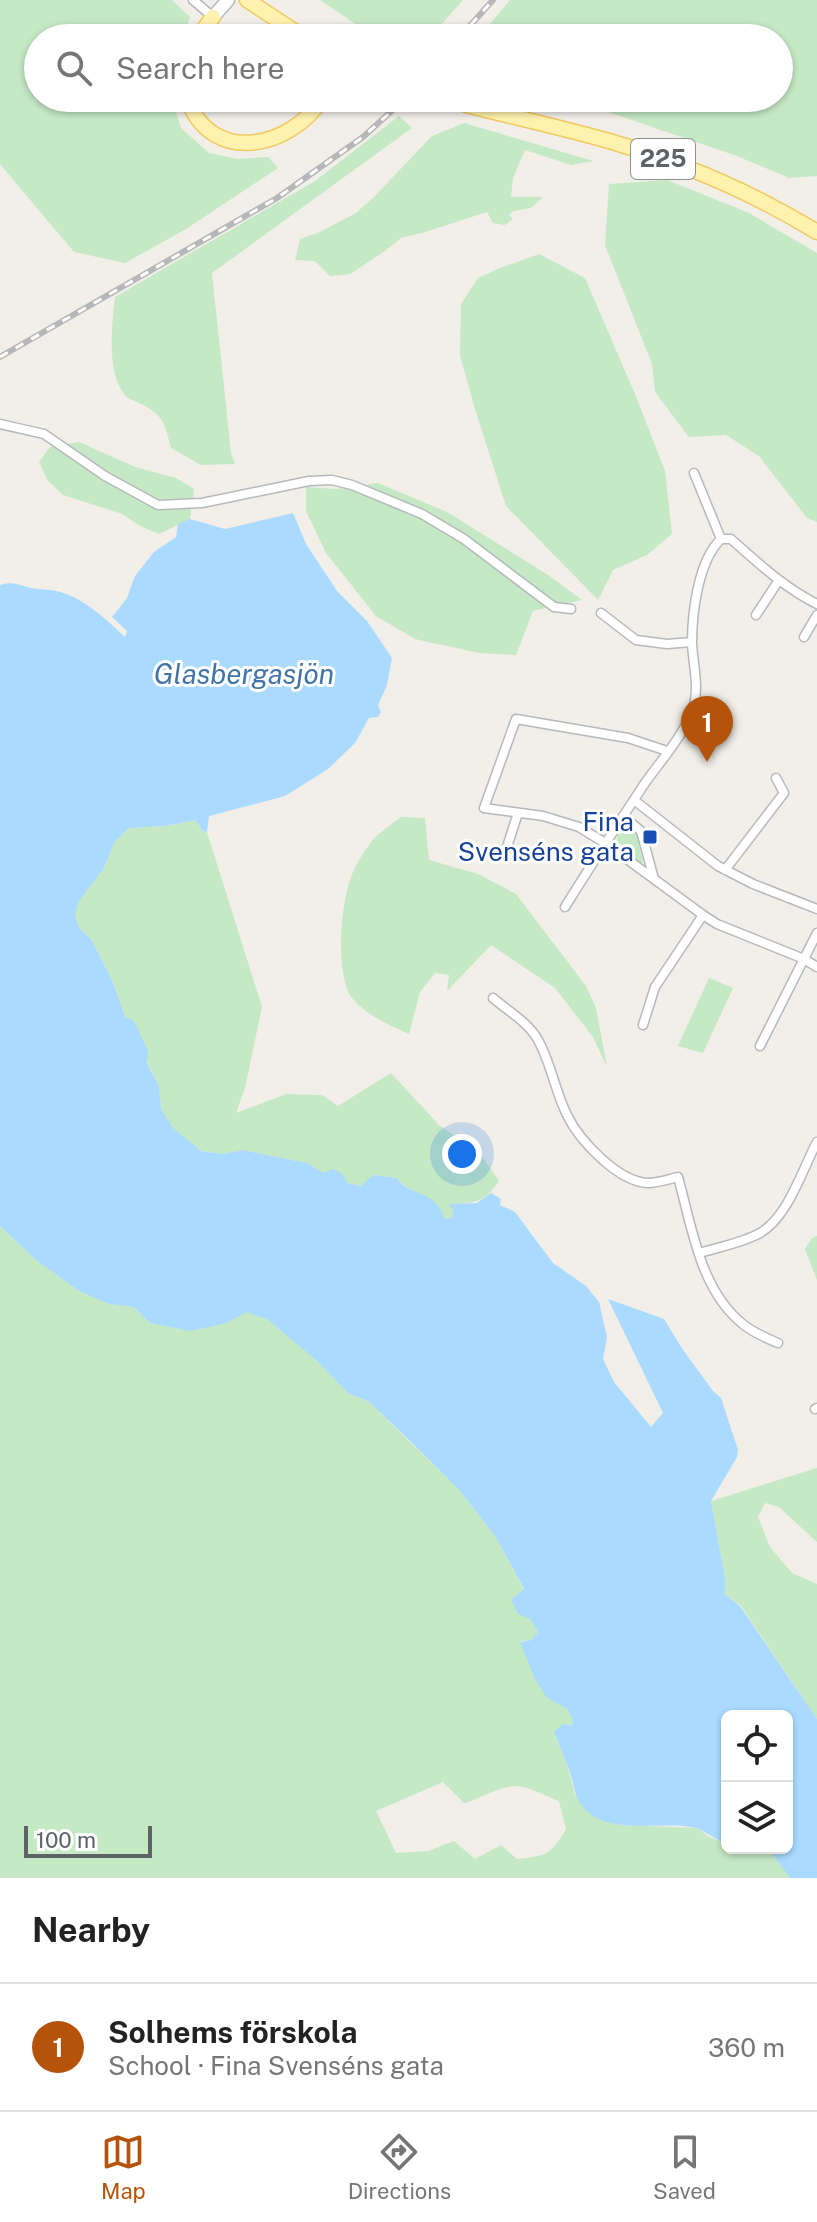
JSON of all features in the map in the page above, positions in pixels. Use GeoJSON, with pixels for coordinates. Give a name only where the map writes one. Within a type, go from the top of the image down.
{"type":"FeatureCollection","features":[{"type":"Feature","properties":{"kind":"main road"},"geometry":{"type":"LineString","coordinates":[[247,0],[283,24]]}},
{"type":"Feature","properties":{"kind":"main road"},"geometry":{"type":"LineString","coordinates":[[208,24],[213,17]]}},
{"type":"Feature","properties":{"kind":"main road"},"geometry":{"type":"LineString","coordinates":[[192,112],[204,127],[220,138],[252,143],[271,139],[292,129],[311,112]]}},
{"type":"Feature","properties":{"kind":"main road","name":"225"},"geometry":{"type":"LineString","coordinates":[[492,112],[608,140],[665,160],[769,205],[817,232]]}},
{"type":"Feature","properties":{"kind":"street"},"geometry":{"type":"LineString","coordinates":[[193,0],[213,17],[228,0]]}},
{"type":"Feature","properties":{"kind":"street"},"geometry":{"type":"LineString","coordinates":[[0,424],[44,434],[105,476],[158,505],[202,503],[309,481],[332,480],[352,485],[422,514],[464,539],[554,607],[571,609]]}},
{"type":"Feature","properties":{"kind":"street"},"geometry":{"type":"LineString","coordinates":[[694,473],[721,539]]}},
{"type":"Feature","properties":{"kind":"street"},"geometry":{"type":"LineString","coordinates":[[565,907],[682,729],[693,707],[696,682],[692,642],[694,609],[704,567],[712,549],[721,539],[731,539],[779,580],[817,604]]}},
{"type":"Feature","properties":{"kind":"street"},"geometry":{"type":"LineString","coordinates":[[756,615],[779,580]]}},
{"type":"Feature","properties":{"kind":"street"},"geometry":{"type":"LineString","coordinates":[[601,613],[636,640],[692,642]]}},
{"type":"Feature","properties":{"kind":"street"},"geometry":{"type":"LineString","coordinates":[[804,637],[817,615]]}},
{"type":"Feature","properties":{"kind":"street"},"geometry":{"type":"LineString","coordinates":[[667,751],[628,738],[516,719],[484,808],[543,816],[591,833],[717,924],[817,967]]}},
{"type":"Feature","properties":{"kind":"street"},"geometry":{"type":"LineString","coordinates":[[725,870],[784,793],[776,778]]}},
{"type":"Feature","properties":{"kind":"street"},"geometry":{"type":"LineString","coordinates":[[634,800],[725,870],[817,909]]}},
{"type":"Feature","properties":{"kind":"street"},"geometry":{"type":"LineString","coordinates":[[506,850],[518,813]]}},
{"type":"Feature","properties":{"kind":"street"},"geometry":{"type":"LineString","coordinates":[[623,816],[641,831],[654,880]]}},
{"type":"Feature","properties":{"kind":"street"},"geometry":{"type":"LineString","coordinates":[[643,1025],[655,987],[703,915]]}},
{"type":"Feature","properties":{"kind":"street"},"geometry":{"type":"LineString","coordinates":[[760,1046],[817,933]]}},
{"type":"Feature","properties":{"kind":"street"},"geometry":{"type":"LineString","coordinates":[[493,998],[538,1039],[567,1117],[594,1152],[638,1182],[655,1183],[678,1177],[699,1253],[715,1290],[730,1312],[751,1330],[778,1343]]}},
{"type":"Feature","properties":{"kind":"street"},"geometry":{"type":"LineString","coordinates":[[699,1253],[749,1238],[768,1227],[782,1210],[817,1142]]}},
{"type":"Feature","properties":{"kind":"green space"},"geometry":{"type":"Polygon","coordinates":[[[0,0],[172,0],[190,17],[188,24],[24,24],[24,112],[176,112],[181,128],[209,153],[237,159],[268,157],[278,168],[186,229],[125,263],[74,252],[0,164],[0,0]]]}},
{"type":"Feature","properties":{"kind":"green space"},"geometry":{"type":"Polygon","coordinates":[[[320,0],[463,0],[442,24],[355,24],[320,0]]]}},
{"type":"Feature","properties":{"kind":"green space"},"geometry":{"type":"Polygon","coordinates":[[[510,0],[817,0],[817,176],[789,178],[737,156],[608,112],[793,112],[793,24],[490,24],[510,0]]]}},
{"type":"Feature","properties":{"kind":"green space"},"geometry":{"type":"Polygon","coordinates":[[[399,116],[412,128],[212,273],[231,453],[235,464],[201,465],[171,448],[159,417],[127,397],[119,386],[112,348],[115,297],[315,181],[399,116]]]}},
{"type":"Feature","properties":{"kind":"green space"},"geometry":{"type":"Polygon","coordinates":[[[464,123],[593,161],[571,165],[525,150],[513,178],[511,197],[543,197],[531,208],[513,211],[509,215],[513,219],[505,225],[493,223],[487,212],[401,238],[350,274],[330,276],[315,261],[295,260],[300,239],[356,213],[432,136],[464,123]]]}},
{"type":"Feature","properties":{"kind":"green space"},"geometry":{"type":"Polygon","coordinates":[[[667,180],[749,213],[817,253],[817,522],[807,518],[759,456],[726,435],[689,437],[655,392],[652,364],[605,245],[609,184],[667,180]]]}},
{"type":"Feature","properties":{"kind":"green space"},"geometry":{"type":"Polygon","coordinates":[[[539,254],[585,278],[665,471],[672,534],[647,555],[613,570],[598,600],[506,506],[460,355],[461,304],[478,278],[539,254]]]}},
{"type":"Feature","properties":{"kind":"green space"},"geometry":{"type":"Polygon","coordinates":[[[79,442],[135,467],[176,478],[194,489],[190,519],[159,534],[122,514],[63,495],[48,481],[39,462],[50,447],[79,442]]]}},
{"type":"Feature","properties":{"kind":"green space"},"geometry":{"type":"Polygon","coordinates":[[[378,483],[447,512],[582,600],[533,611],[516,655],[479,653],[415,639],[376,616],[326,553],[306,511],[306,487],[336,489],[378,483]]]}},
{"type":"Feature","properties":{"kind":"green space"},"geometry":{"type":"Polygon","coordinates":[[[401,817],[425,818],[429,860],[478,874],[516,894],[586,986],[596,1008],[607,1067],[593,1037],[555,988],[491,945],[447,991],[449,975],[435,973],[420,992],[409,1034],[371,1015],[352,998],[346,987],[341,954],[349,884],[356,865],[372,841],[401,817]]]}},
{"type":"Feature","properties":{"kind":"green space"},"geometry":{"type":"Polygon","coordinates":[[[195,820],[207,832],[262,1007],[245,1088],[236,1113],[286,1094],[322,1095],[338,1106],[391,1073],[439,1125],[481,1155],[499,1181],[489,1194],[473,1202],[450,1204],[453,1217],[444,1219],[435,1205],[397,1178],[373,1175],[362,1186],[323,1173],[307,1163],[242,1150],[223,1154],[201,1151],[172,1128],[161,1109],[159,1086],[125,1017],[113,982],[91,939],[79,928],[75,914],[79,901],[104,868],[115,841],[129,828],[195,820]]]}},
{"type":"Feature","properties":{"kind":"green space"},"geometry":{"type":"Polygon","coordinates":[[[626,827],[636,832],[641,863],[617,842],[620,830],[626,827]]]}},
{"type":"Feature","properties":{"kind":"green space"},"geometry":{"type":"Polygon","coordinates":[[[709,978],[733,988],[703,1053],[678,1046],[709,978]]]}},
{"type":"Feature","properties":{"kind":"green space"},"geometry":{"type":"Polygon","coordinates":[[[0,1226],[36,1260],[79,1291],[109,1304],[134,1307],[150,1323],[227,1323],[246,1311],[267,1318],[316,1360],[349,1394],[368,1401],[460,1491],[495,1536],[524,1590],[512,1601],[538,1632],[531,1640],[520,1641],[547,1697],[566,1708],[573,1719],[572,1727],[554,1732],[575,1794],[621,1825],[697,1828],[721,1841],[721,1854],[772,1854],[790,1878],[0,1878],[0,1226]],[[443,1782],[376,1811],[396,1853],[428,1851],[454,1841],[475,1859],[501,1845],[517,1859],[547,1853],[566,1829],[559,1801],[525,1787],[502,1789],[464,1803],[443,1782]]]}},
{"type":"Feature","properties":{"kind":"green space"},"geometry":{"type":"Polygon","coordinates":[[[817,1236],[817,1280],[805,1249],[817,1236]]]}},
{"type":"Feature","properties":{"kind":"green space"},"geometry":{"type":"Polygon","coordinates":[[[817,1468],[817,1542],[779,1507],[765,1503],[758,1517],[770,1547],[792,1573],[817,1584],[817,1719],[741,1606],[724,1594],[726,1584],[711,1501],[817,1468]]]}},
{"type":"Feature","properties":{"kind":"water","name":"Glasbergasjön"},"geometry":{"type":"Polygon","coordinates":[[[293,513],[306,544],[337,591],[367,621],[392,658],[387,685],[378,705],[381,712],[378,717],[369,718],[355,743],[328,769],[285,796],[209,816],[207,832],[195,820],[129,828],[115,841],[104,868],[79,901],[75,915],[79,928],[91,939],[113,982],[125,1017],[134,1021],[148,1051],[147,1063],[159,1086],[161,1109],[173,1128],[201,1151],[223,1154],[242,1150],[307,1163],[323,1173],[333,1169],[342,1174],[347,1183],[361,1186],[373,1175],[397,1178],[408,1188],[434,1202],[445,1219],[453,1217],[449,1204],[477,1203],[491,1193],[501,1199],[500,1205],[515,1212],[553,1263],[586,1286],[599,1302],[607,1337],[603,1359],[614,1382],[651,1427],[663,1413],[608,1299],[664,1319],[683,1350],[721,1398],[738,1450],[711,1501],[726,1584],[724,1594],[740,1606],[817,1719],[817,1878],[790,1878],[772,1854],[793,1854],[793,1710],[721,1710],[721,1841],[696,1828],[621,1825],[593,1816],[578,1799],[554,1732],[563,1724],[572,1726],[573,1719],[566,1708],[547,1698],[535,1679],[520,1642],[531,1640],[538,1632],[530,1619],[518,1614],[511,1600],[524,1589],[495,1536],[460,1491],[407,1438],[368,1401],[349,1394],[316,1360],[267,1319],[246,1312],[227,1323],[190,1331],[150,1323],[134,1307],[109,1304],[79,1291],[36,1260],[0,1226],[0,585],[12,583],[53,590],[76,598],[125,637],[127,631],[112,617],[127,598],[135,576],[154,552],[176,537],[178,524],[190,519],[225,529],[293,513]]]}},
{"type":"Feature","properties":{"kind":"railway"},"geometry":{"type":"LineString","coordinates":[[472,24],[493,0]]}},
{"type":"Feature","properties":{"kind":"railway"},"geometry":{"type":"LineString","coordinates":[[0,357],[277,198],[363,137],[391,112]]}},
{"type":"Feature","properties":{"kind":"place","name":"Solhems förskola"},"geometry":{"type":"Point","coordinates":[707,762]}},
{"type":"Feature","properties":{"kind":"place","name":"Fina Svenséns gata"},"geometry":{"type":"Point","coordinates":[650,837]}}]}
